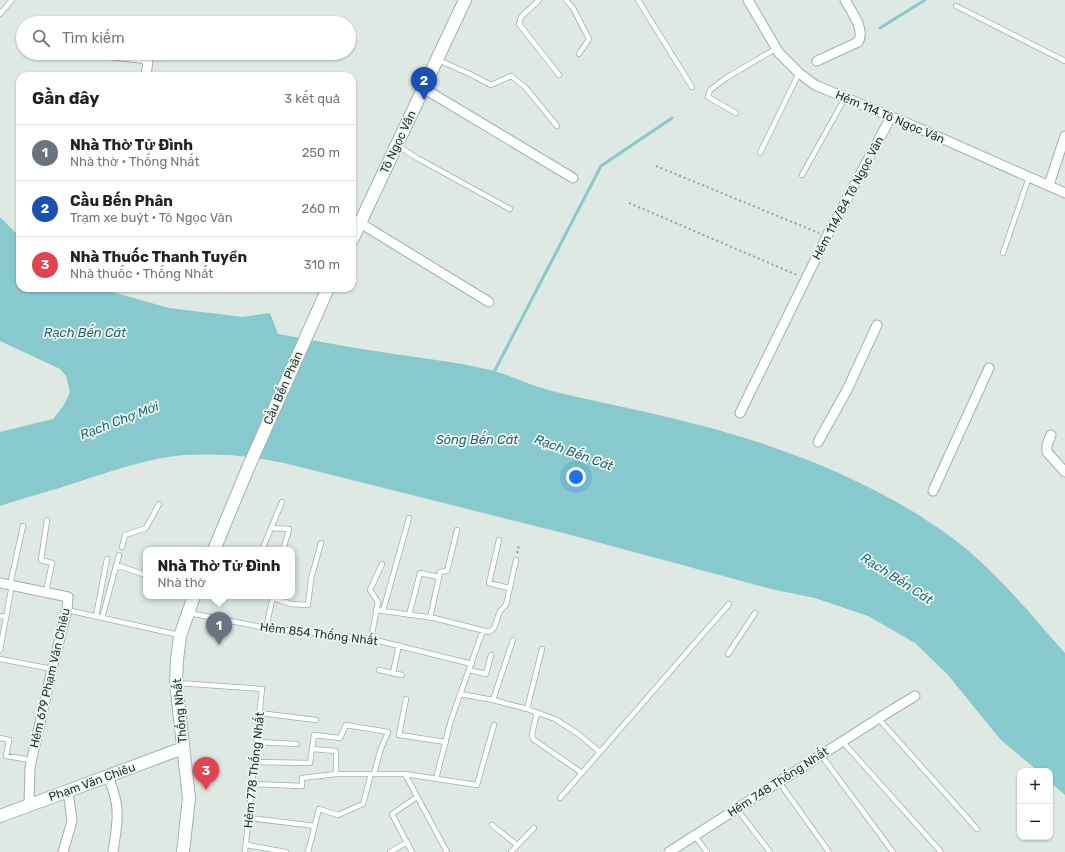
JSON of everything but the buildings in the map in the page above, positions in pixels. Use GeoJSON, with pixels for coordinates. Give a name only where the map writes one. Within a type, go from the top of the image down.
{"type":"FeatureCollection","features":[{"type":"Feature","properties":{"kind":"main road","name":"Tô Ngọc Vân"},"geometry":{"type":"LineString","coordinates":[[356,231],[465,0]]}},
{"type":"Feature","properties":{"kind":"main road","name":"Cầu Bến Phân"},"geometry":{"type":"LineString","coordinates":[[215,547],[248,468],[326,292]]}},
{"type":"Feature","properties":{"kind":"main road","name":"Thống Nhất"},"geometry":{"type":"LineString","coordinates":[[183,852],[189,798],[176,683],[180,636],[193,599]]}},
{"type":"Feature","properties":{"kind":"main road","name":"Phạm Văn Chiêu"},"geometry":{"type":"LineString","coordinates":[[0,816],[183,748]]}},
{"type":"Feature","properties":{"kind":"street","name":"Hẻm 114 Tô Ngọc Vân"},"geometry":{"type":"LineString","coordinates":[[748,0],[779,53],[799,73],[815,86],[891,117],[1065,193]]}},
{"type":"Feature","properties":{"kind":"street"},"geometry":{"type":"LineString","coordinates":[[817,61],[858,42],[861,38],[858,23],[845,0]]}},
{"type":"Feature","properties":{"kind":"street"},"geometry":{"type":"LineString","coordinates":[[147,72],[148,60]]}},
{"type":"Feature","properties":{"kind":"street"},"geometry":{"type":"LineString","coordinates":[[423,88],[573,178]]}},
{"type":"Feature","properties":{"kind":"street","name":"Hẻm 114/84 Tô Ngọc Vân"},"geometry":{"type":"LineString","coordinates":[[740,413],[806,278],[891,117]]}},
{"type":"Feature","properties":{"kind":"street"},"geometry":{"type":"LineString","coordinates":[[1049,186],[1065,136]]}},
{"type":"Feature","properties":{"kind":"street"},"geometry":{"type":"LineString","coordinates":[[360,223],[489,302]]}},
{"type":"Feature","properties":{"kind":"street"},"geometry":{"type":"LineString","coordinates":[[818,442],[847,390],[877,325]]}},
{"type":"Feature","properties":{"kind":"street"},"geometry":{"type":"LineString","coordinates":[[933,491],[989,368]]}},
{"type":"Feature","properties":{"kind":"street"},"geometry":{"type":"LineString","coordinates":[[1051,436],[1047,445],[1047,452],[1065,472]]}},
{"type":"Feature","properties":{"kind":"street","name":"Hẻm 679 Phạm Văn Chiêu"},"geometry":{"type":"LineString","coordinates":[[0,583],[68,597],[67,610],[30,767],[29,805]]}},
{"type":"Feature","properties":{"kind":"street","name":"Hẻm 748 Thống Nhất"},"geometry":{"type":"LineString","coordinates":[[669,852],[887,712],[915,696]]}},
{"type":"Feature","properties":{"kind":"street"},"geometry":{"type":"LineString","coordinates":[[108,776],[117,810],[117,826],[112,852]]}},
{"type":"Feature","properties":{"kind":"street"},"geometry":{"type":"LineString","coordinates":[[63,852],[72,822],[68,792]]}},
{"type":"Feature","properties":{"kind":"lane"},"geometry":{"type":"LineString","coordinates":[[0,14],[12,0]]}},
{"type":"Feature","properties":{"kind":"lane"},"geometry":{"type":"LineString","coordinates":[[539,0],[521,17],[519,24],[559,75]]}},
{"type":"Feature","properties":{"kind":"lane"},"geometry":{"type":"LineString","coordinates":[[566,0],[573,8],[589,40],[579,54]]}},
{"type":"Feature","properties":{"kind":"lane"},"geometry":{"type":"LineString","coordinates":[[638,0],[692,87]]}},
{"type":"Feature","properties":{"kind":"lane"},"geometry":{"type":"LineString","coordinates":[[956,6],[1065,61]]}},
{"type":"Feature","properties":{"kind":"lane"},"geometry":{"type":"LineString","coordinates":[[736,113],[708,97],[710,90],[726,78],[776,48]]}},
{"type":"Feature","properties":{"kind":"lane"},"geometry":{"type":"LineString","coordinates":[[436,60],[470,74],[491,85],[511,76],[525,87],[557,126]]}},
{"type":"Feature","properties":{"kind":"lane"},"geometry":{"type":"LineString","coordinates":[[760,153],[799,73]]}},
{"type":"Feature","properties":{"kind":"lane"},"geometry":{"type":"LineString","coordinates":[[802,175],[845,98]]}},
{"type":"Feature","properties":{"kind":"lane"},"geometry":{"type":"LineString","coordinates":[[397,145],[417,158],[510,209]]}},
{"type":"Feature","properties":{"kind":"lane"},"geometry":{"type":"LineString","coordinates":[[1003,253],[1029,177]]}},
{"type":"Feature","properties":{"kind":"lane"},"geometry":{"type":"LineString","coordinates":[[263,547],[282,502]]}},
{"type":"Feature","properties":{"kind":"lane"},"geometry":{"type":"LineString","coordinates":[[122,547],[125,536],[146,528],[159,504]]}},
{"type":"Feature","properties":{"kind":"lane"},"geometry":{"type":"LineString","coordinates":[[382,611],[409,518]]}},
{"type":"Feature","properties":{"kind":"lane"},"geometry":{"type":"LineString","coordinates":[[46,592],[52,563],[41,560],[47,520]]}},
{"type":"Feature","properties":{"kind":"lane"},"geometry":{"type":"LineString","coordinates":[[0,650],[23,526]]}},
{"type":"Feature","properties":{"kind":"lane"},"geometry":{"type":"LineString","coordinates":[[271,528],[289,529],[284,547]]}},
{"type":"Feature","properties":{"kind":"lane"},"geometry":{"type":"LineString","coordinates":[[430,618],[440,572],[447,571],[457,530]]}},
{"type":"Feature","properties":{"kind":"lane"},"geometry":{"type":"LineString","coordinates":[[499,540],[489,583],[509,588]]}},
{"type":"Feature","properties":{"kind":"lane"},"geometry":{"type":"LineString","coordinates":[[278,599],[291,604],[308,605],[312,579],[321,543]]}},
{"type":"Feature","properties":{"kind":"lane"},"geometry":{"type":"LineString","coordinates":[[102,618],[118,555]]}},
{"type":"Feature","properties":{"kind":"lane"},"geometry":{"type":"LineString","coordinates":[[96,616],[107,559]]}},
{"type":"Feature","properties":{"kind":"lane"},"geometry":{"type":"LineString","coordinates":[[376,610],[430,618],[489,632],[494,628],[500,611],[506,605],[516,560]]}},
{"type":"Feature","properties":{"kind":"lane"},"geometry":{"type":"LineString","coordinates":[[371,639],[378,602],[370,590],[382,564]]}},
{"type":"Feature","properties":{"kind":"lane"},"geometry":{"type":"LineString","coordinates":[[116,565],[143,574]]}},
{"type":"Feature","properties":{"kind":"lane"},"geometry":{"type":"LineString","coordinates":[[409,615],[420,573],[439,576]]}},
{"type":"Feature","properties":{"kind":"lane"},"geometry":{"type":"LineString","coordinates":[[266,628],[273,599]]}},
{"type":"Feature","properties":{"kind":"lane"},"geometry":{"type":"LineString","coordinates":[[560,798],[729,604]]}},
{"type":"Feature","properties":{"kind":"lane"},"geometry":{"type":"LineString","coordinates":[[67,610],[180,636]]}},
{"type":"Feature","properties":{"kind":"lane","name":"Hẻm 854 Thống Nhất"},"geometry":{"type":"LineString","coordinates":[[188,613],[266,628],[371,639],[472,664]]}},
{"type":"Feature","properties":{"kind":"lane"},"geometry":{"type":"LineString","coordinates":[[728,654],[754,613]]}},
{"type":"Feature","properties":{"kind":"lane"},"geometry":{"type":"LineString","coordinates":[[0,616],[6,617]]}},
{"type":"Feature","properties":{"kind":"lane"},"geometry":{"type":"LineString","coordinates":[[436,779],[460,694],[483,630]]}},
{"type":"Feature","properties":{"kind":"lane"},"geometry":{"type":"LineString","coordinates":[[493,700],[513,640]]}},
{"type":"Feature","properties":{"kind":"lane"},"geometry":{"type":"LineString","coordinates":[[393,673],[398,646]]}},
{"type":"Feature","properties":{"kind":"lane"},"geometry":{"type":"LineString","coordinates":[[527,709],[542,649]]}},
{"type":"Feature","properties":{"kind":"lane"},"geometry":{"type":"LineString","coordinates":[[469,670],[486,674],[491,655]]}},
{"type":"Feature","properties":{"kind":"lane"},"geometry":{"type":"LineString","coordinates":[[0,659],[52,669]]}},
{"type":"Feature","properties":{"kind":"lane"},"geometry":{"type":"LineString","coordinates":[[379,670],[402,675]]}},
{"type":"Feature","properties":{"kind":"lane","name":"Hẻm 778 Thống Nhất"},"geometry":{"type":"LineString","coordinates":[[176,683],[262,689],[245,852]]}},
{"type":"Feature","properties":{"kind":"lane"},"geometry":{"type":"LineString","coordinates":[[460,694],[493,700],[527,709],[555,719],[578,732],[600,752]]}},
{"type":"Feature","properties":{"kind":"lane"},"geometry":{"type":"LineString","coordinates":[[406,699],[399,735],[446,742]]}},
{"type":"Feature","properties":{"kind":"lane"},"geometry":{"type":"LineString","coordinates":[[259,713],[316,720]]}},
{"type":"Feature","properties":{"kind":"lane"},"geometry":{"type":"LineString","coordinates":[[537,713],[532,734],[533,739],[582,773]]}},
{"type":"Feature","properties":{"kind":"lane"},"geometry":{"type":"LineString","coordinates":[[878,718],[977,829]]}},
{"type":"Feature","properties":{"kind":"lane"},"geometry":{"type":"LineString","coordinates":[[254,762],[310,762],[314,735],[340,738],[346,725],[388,732],[372,774],[363,804],[338,815],[320,809],[308,852]]}},
{"type":"Feature","properties":{"kind":"lane"},"geometry":{"type":"LineString","coordinates":[[252,784],[302,786],[302,778],[336,774],[405,774],[477,785],[494,725]]}},
{"type":"Feature","properties":{"kind":"lane"},"geometry":{"type":"LineString","coordinates":[[0,738],[9,740],[6,756],[32,760]]}},
{"type":"Feature","properties":{"kind":"lane"},"geometry":{"type":"LineString","coordinates":[[842,741],[941,852]]}},
{"type":"Feature","properties":{"kind":"lane"},"geometry":{"type":"LineString","coordinates":[[257,742],[297,744]]}},
{"type":"Feature","properties":{"kind":"lane"},"geometry":{"type":"LineString","coordinates":[[312,749],[336,751],[336,774]]}},
{"type":"Feature","properties":{"kind":"lane"},"geometry":{"type":"LineString","coordinates":[[821,755],[892,852]]}},
{"type":"Feature","properties":{"kind":"lane"},"geometry":{"type":"LineString","coordinates":[[405,774],[447,852]]}},
{"type":"Feature","properties":{"kind":"lane"},"geometry":{"type":"LineString","coordinates":[[779,782],[829,852]]}},
{"type":"Feature","properties":{"kind":"lane"},"geometry":{"type":"LineString","coordinates":[[412,852],[392,814],[417,797]]}},
{"type":"Feature","properties":{"kind":"lane"},"geometry":{"type":"LineString","coordinates":[[737,809],[770,852]]}},
{"type":"Feature","properties":{"kind":"lane"},"geometry":{"type":"LineString","coordinates":[[249,818],[315,826]]}},
{"type":"Feature","properties":{"kind":"lane"},"geometry":{"type":"LineString","coordinates":[[492,825],[517,846]]}},
{"type":"Feature","properties":{"kind":"lane"},"geometry":{"type":"LineString","coordinates":[[511,852],[534,828]]}},
{"type":"Feature","properties":{"kind":"lane"},"geometry":{"type":"LineString","coordinates":[[695,836],[707,852]]}},
{"type":"Feature","properties":{"kind":"lane"},"geometry":{"type":"LineString","coordinates":[[390,852],[407,842]]}},
{"type":"Feature","properties":{"kind":"lane"},"geometry":{"type":"LineString","coordinates":[[246,845],[286,852]]}},
{"type":"Feature","properties":{"kind":"path"},"geometry":{"type":"LineString","coordinates":[[656,166],[828,236]]}},
{"type":"Feature","properties":{"kind":"path"},"geometry":{"type":"LineString","coordinates":[[629,203],[806,278]]}},
{"type":"Feature","properties":{"kind":"water","name":"Sông Bến Cát"},"geometry":{"type":"Polygon","coordinates":[[[0,217],[16,233],[16,292],[112,292],[169,308],[243,317],[270,313],[278,334],[356,348],[450,362],[498,372],[552,391],[708,427],[746,438],[820,465],[890,498],[924,518],[955,540],[970,552],[1013,594],[1065,653],[1065,795],[1053,785],[1053,768],[1034,768],[1000,739],[948,675],[915,643],[868,616],[815,598],[771,589],[567,534],[292,465],[252,457],[198,454],[158,459],[119,469],[0,506],[0,432],[53,419],[64,405],[70,392],[66,376],[60,369],[0,341],[0,217]]]}},
{"type":"Feature","properties":{"kind":"waterway"},"geometry":{"type":"LineString","coordinates":[[880,28],[925,0]]}},
{"type":"Feature","properties":{"kind":"waterway"},"geometry":{"type":"LineString","coordinates":[[493,374],[601,166],[672,118]]}},
{"type":"Feature","properties":{"kind":"place","name":"Cầu Bến Phân"},"geometry":{"type":"Point","coordinates":[424,100]}},
{"type":"Feature","properties":{"kind":"place","name":"Nhà Thờ Tử Đình"},"geometry":{"type":"Point","coordinates":[219,645]}},
{"type":"Feature","properties":{"kind":"place","name":"Nhà Thuốc Thanh Tuyển"},"geometry":{"type":"Point","coordinates":[206,790]}},
{"type":"Feature","properties":{"kind":"water label","name":"Rạch Bến Cát"},"geometry":{"type":"Point","coordinates":[85,332]}},
{"type":"Feature","properties":{"kind":"water label","name":"Rạch Chợ Mới"},"geometry":{"type":"Point","coordinates":[119,420]}},
{"type":"Feature","properties":{"kind":"water label","name":"Rạch Bến Cát"},"geometry":{"type":"Point","coordinates":[574,452]}},
{"type":"Feature","properties":{"kind":"water label","name":"Rạch Bến Cát"},"geometry":{"type":"Point","coordinates":[897,578]}}]}
